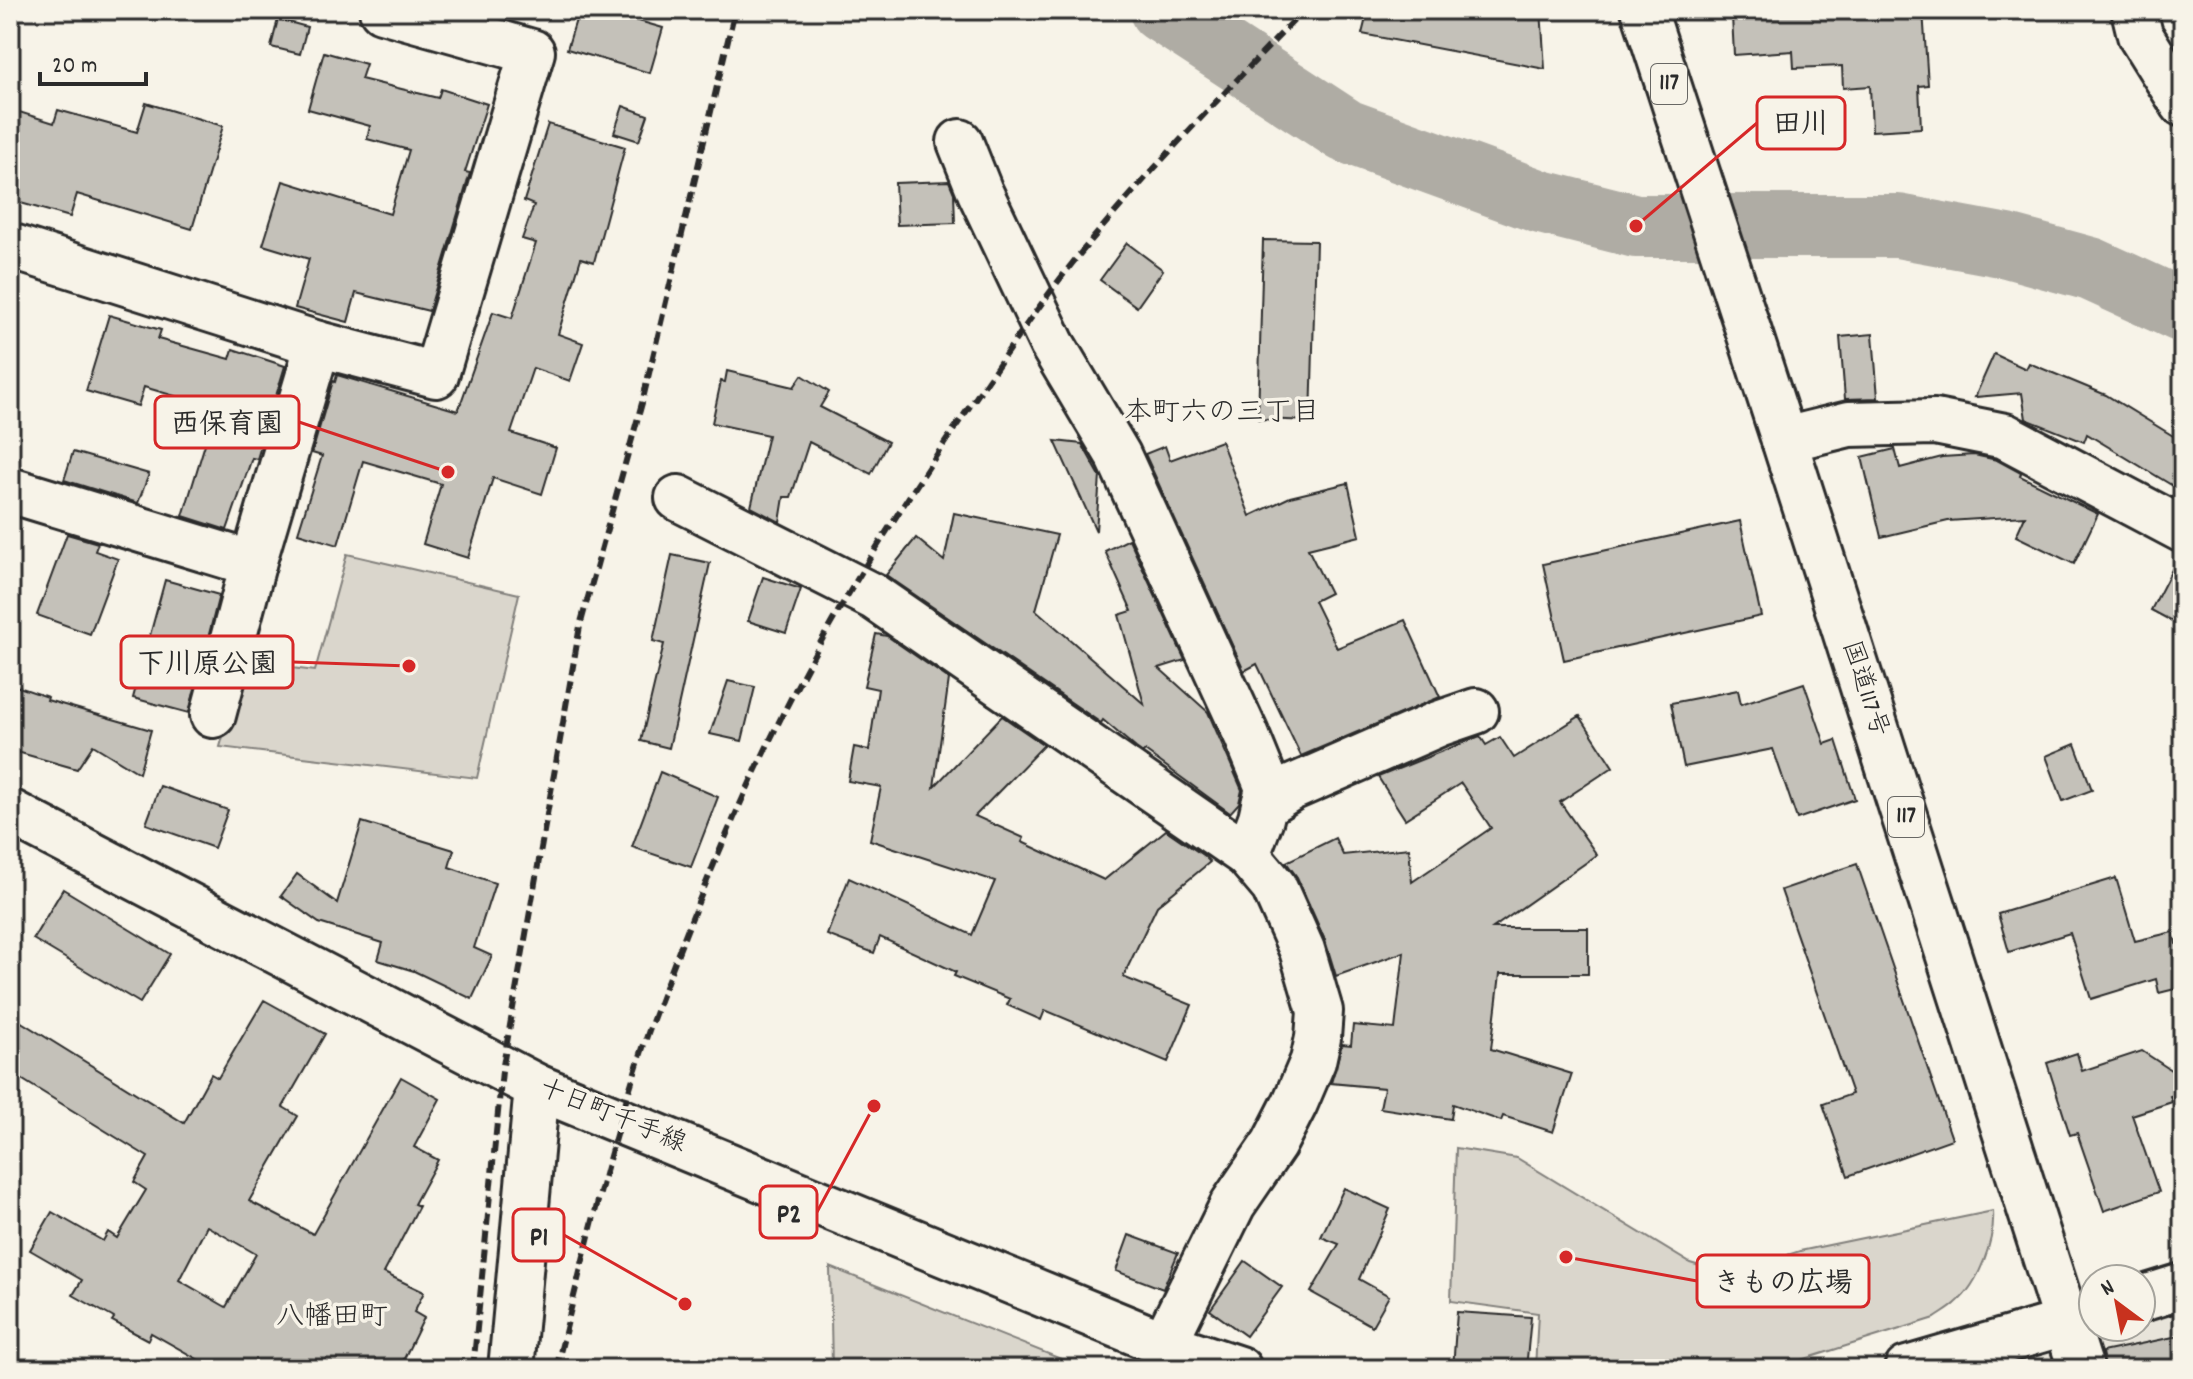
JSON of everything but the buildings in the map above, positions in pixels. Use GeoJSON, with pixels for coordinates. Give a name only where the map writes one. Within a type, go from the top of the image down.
{"type":"FeatureCollection","features":[{"type":"Feature","properties":{"kind":"main road"},"geometry":{"type":"LineString","coordinates":[[10,246],[318,344],[436,375],[532,52],[382,10]]}},
{"type":"Feature","properties":{"kind":"main road","name":"国道117号"},"geometry":{"type":"LineString","coordinates":[[1644,10],[1784,440],[2077,1310]]}},
{"type":"Feature","properties":{"kind":"main road"},"geometry":{"type":"LineString","coordinates":[[2134,10],[2140,35],[2183,104]]}},
{"type":"Feature","properties":{"kind":"main road"},"geometry":{"type":"LineString","coordinates":[[960,142],[980,192],[1052,344],[1118,455],[1268,788],[1247,855]]}},
{"type":"Feature","properties":{"kind":"main road"},"geometry":{"type":"LineString","coordinates":[[213,715],[253,564],[318,344]]}},
{"type":"Feature","properties":{"kind":"main road"},"geometry":{"type":"LineString","coordinates":[[1784,440],[1849,424],[1935,422],[2005,436],[2183,530]]}},
{"type":"Feature","properties":{"kind":"main road"},"geometry":{"type":"LineString","coordinates":[[10,490],[253,564]]}},
{"type":"Feature","properties":{"kind":"main road"},"geometry":{"type":"LineString","coordinates":[[678,498],[874,597],[1247,855],[1274,887],[1302,950],[1320,1011],[1313,1061],[1274,1144],[1233,1204],[1164,1344]]}},
{"type":"Feature","properties":{"kind":"main road"},"geometry":{"type":"LineString","coordinates":[[1264,805],[1291,788],[1438,724],[1476,711]]}},
{"type":"Feature","properties":{"kind":"main road","name":"十日町千手線"},"geometry":{"type":"LineString","coordinates":[[10,812],[537,1087],[1164,1344],[1239,1369]]}},
{"type":"Feature","properties":{"kind":"main road"},"geometry":{"type":"LineString","coordinates":[[511,1369],[537,1087]]}},
{"type":"Feature","properties":{"kind":"main road"},"geometry":{"type":"LineString","coordinates":[[2157,1294],[2183,1286]]}},
{"type":"Feature","properties":{"kind":"main road"},"geometry":{"type":"LineString","coordinates":[[1907,1369],[2077,1320]]}},
{"type":"Feature","properties":{"kind":"main road","name":"国道117号"},"geometry":{"type":"LineString","coordinates":[[2080,1343],[2081,1369]]}},
{"type":"Feature","properties":{"kind":"shaded area"},"geometry":{"type":"Polygon","coordinates":[[[347,554],[519,594],[477,778],[220,747],[244,662],[315,671],[347,554]]]}},
{"type":"Feature","properties":{"kind":"shaded area"},"geometry":{"type":"Polygon","coordinates":[[[1456,1148],[1517,1158],[1690,1263],[1727,1274],[1800,1251],[1993,1211],[1993,1222],[1984,1261],[1972,1285],[1954,1305],[1935,1318],[1773,1369],[1535,1369],[1538,1313],[1451,1301],[1456,1148]]]}},
{"type":"Feature","properties":{"kind":"shaded area"},"geometry":{"type":"Polygon","coordinates":[[[830,1267],[1086,1369],[832,1369],[830,1267]]]}},
{"type":"Feature","properties":{"kind":"shaded area"},"geometry":{"type":"Polygon","coordinates":[[[2183,1286],[2183,1369],[1907,1369],[2077,1320],[2077,1343],[2157,1343],[2157,1294],[2183,1286]]]}},
{"type":"Feature","properties":{"kind":"waterway"},"geometry":{"type":"LineString","coordinates":[[1161,10],[1346,131],[1541,202],[1636,226],[1898,226],[2007,246],[2091,269],[2183,311]]}},
{"type":"Feature","properties":{"kind":"railway"},"geometry":{"type":"LineString","coordinates":[[473,1369],[502,1071],[580,626],[642,403],[735,10]]}},
{"type":"Feature","properties":{"kind":"railway"},"geometry":{"type":"LineString","coordinates":[[556,1369],[587,1242],[648,1033],[731,824],[805,671],[932,461],[1064,274],[1161,161],[1304,10]]}},
{"type":"Feature","properties":{"kind":"place","name":"田川"},"geometry":{"type":"Point","coordinates":[1636,226]}},
{"type":"Feature","properties":{"kind":"place","name":"西保育園"},"geometry":{"type":"Point","coordinates":[448,472]}},
{"type":"Feature","properties":{"kind":"place","name":"下川原公園"},"geometry":{"type":"Point","coordinates":[409,666]}},
{"type":"Feature","properties":{"kind":"place","name":"P2"},"geometry":{"type":"Point","coordinates":[874,1106]}},
{"type":"Feature","properties":{"kind":"place","name":"きもの広場"},"geometry":{"type":"Point","coordinates":[1566,1257]}},
{"type":"Feature","properties":{"kind":"place","name":"P1"},"geometry":{"type":"Point","coordinates":[685,1304]}},
{"type":"Feature","properties":{"kind":"district","name":"本町六の三丁目"},"geometry":{"type":"Point","coordinates":[1222,415]}},
{"type":"Feature","properties":{"kind":"district","name":"八幡田町"},"geometry":{"type":"Point","coordinates":[332,1319]}}]}
